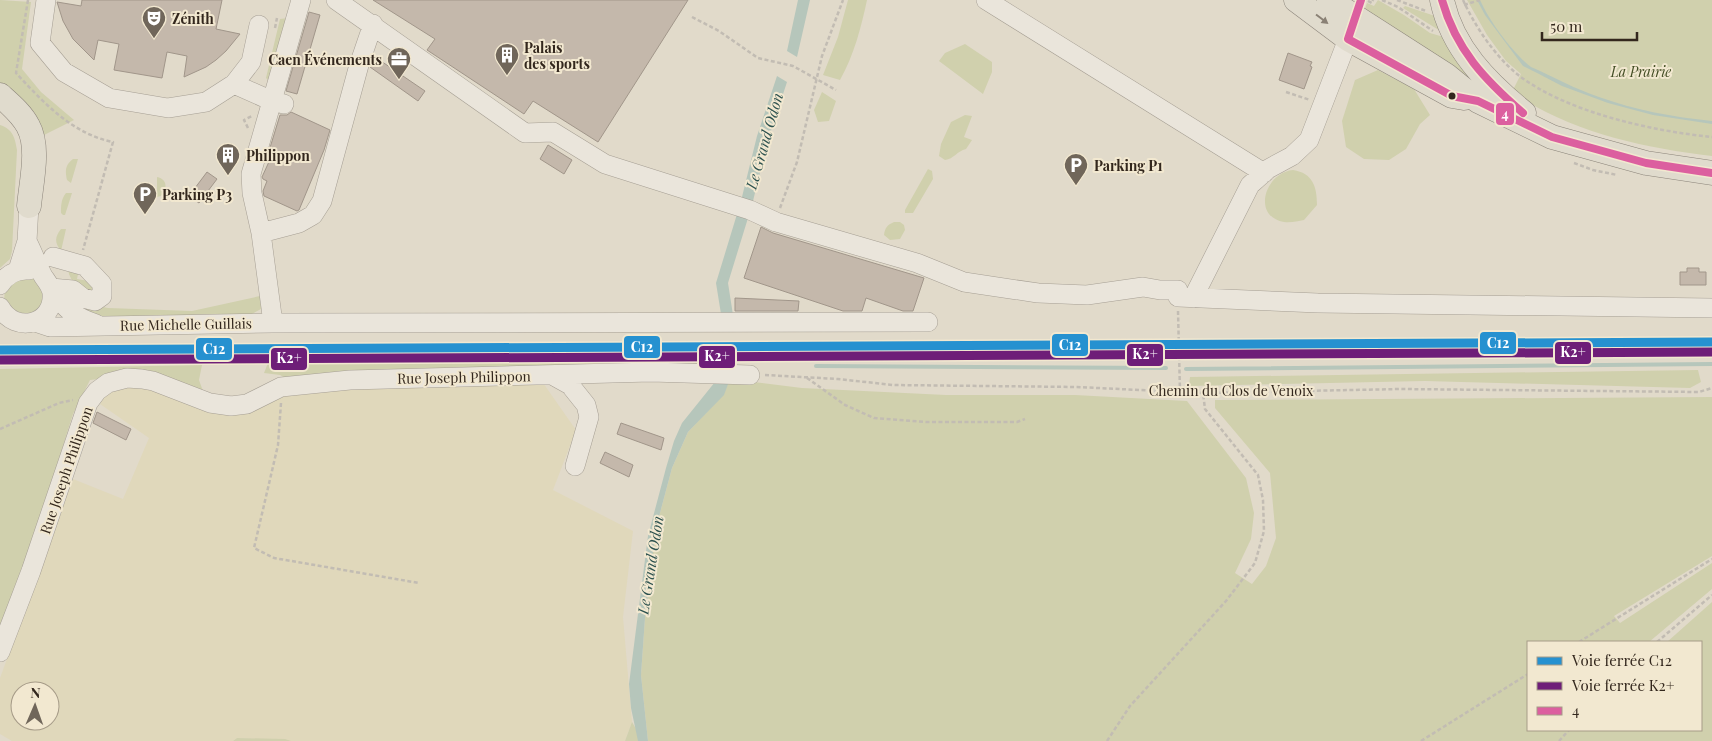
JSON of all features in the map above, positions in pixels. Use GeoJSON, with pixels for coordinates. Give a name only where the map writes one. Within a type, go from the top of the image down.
{"type":"FeatureCollection","features":[{"type":"Feature","properties":{"kind":"main road"},"geometry":{"type":"LineString","coordinates":[[1296,0],[1348,39],[1452,96],[1478,101]]}},
{"type":"Feature","properties":{"kind":"main road"},"geometry":{"type":"LineString","coordinates":[[1329,0],[1362,6],[1478,101],[1552,137],[1646,163],[1712,173]]}},
{"type":"Feature","properties":{"kind":"main road"},"geometry":{"type":"LineString","coordinates":[[1448,3],[1446,19],[1468,58],[1486,80],[1552,137]]}},
{"type":"Feature","properties":{"kind":"main road"},"geometry":{"type":"LineString","coordinates":[[1348,39],[1362,6]]}},
{"type":"Feature","properties":{"kind":"main road"},"geometry":{"type":"LineString","coordinates":[[1348,39],[1358,35],[1408,66],[1446,75]]}},
{"type":"Feature","properties":{"kind":"main road"},"geometry":{"type":"LineString","coordinates":[[0,95],[19,113],[27,124],[35,145],[29,206]]}},
{"type":"Feature","properties":{"kind":"main road"},"geometry":{"type":"LineString","coordinates":[[0,118],[18,127],[22,136],[25,147],[29,206]]}},
{"type":"Feature","properties":{"kind":"street"},"geometry":{"type":"LineString","coordinates":[[46,0],[40,43],[64,72],[109,98],[168,108],[206,102],[234,84],[251,62],[259,25]]}},
{"type":"Feature","properties":{"kind":"street"},"geometry":{"type":"LineString","coordinates":[[273,323],[260,233],[252,193],[251,174],[278,103],[301,0]]}},
{"type":"Feature","properties":{"kind":"street"},"geometry":{"type":"LineString","coordinates":[[986,0],[1264,172]]}},
{"type":"Feature","properties":{"kind":"street"},"geometry":{"type":"LineString","coordinates":[[348,3],[372,24],[525,133],[553,132],[605,164],[745,208],[776,222],[917,263],[964,282],[1038,293],[1087,294],[1143,287],[1178,290],[1185,298],[1318,303],[1712,308]]}},
{"type":"Feature","properties":{"kind":"street"},"geometry":{"type":"LineString","coordinates":[[260,233],[300,223],[313,215],[322,201],[372,24]]}},
{"type":"Feature","properties":{"kind":"street"},"geometry":{"type":"LineString","coordinates":[[1185,298],[1250,185],[1264,172],[1292,156],[1309,140],[1348,39]]}},
{"type":"Feature","properties":{"kind":"street"},"geometry":{"type":"LineString","coordinates":[[234,84],[278,103]]}},
{"type":"Feature","properties":{"kind":"street","name":"Rue Michelle Guillais"},"geometry":{"type":"LineString","coordinates":[[18,270],[27,240],[29,206]]}},
{"type":"Feature","properties":{"kind":"street","name":"Rue Michelle Guillais"},"geometry":{"type":"LineString","coordinates":[[27,240],[49,285],[69,312],[83,320],[99,325]]}},
{"type":"Feature","properties":{"kind":"street"},"geometry":{"type":"LineString","coordinates":[[49,285],[73,290],[83,298],[95,301],[102,296],[102,284],[86,266],[53,256]]}},
{"type":"Feature","properties":{"kind":"street"},"geometry":{"type":"LineString","coordinates":[[0,285],[4,278],[18,270],[36,271],[49,285],[52,301],[49,310],[36,322]]}},
{"type":"Feature","properties":{"kind":"street","name":"Rue Michelle Guillais"},"geometry":{"type":"LineString","coordinates":[[1,311],[18,323],[36,322],[50,326],[273,323],[928,322]]}},
{"type":"Feature","properties":{"kind":"street","name":"Rue Joseph Philippon"},"geometry":{"type":"LineString","coordinates":[[0,652],[31,571],[88,403],[97,391],[108,382],[127,378],[153,381],[210,403],[231,406],[246,404],[281,387],[350,380],[651,372],[742,374]]}},
{"type":"Feature","properties":{"kind":"street"},"geometry":{"type":"LineString","coordinates":[[552,375],[570,385],[586,405],[589,417],[575,466]]}},
{"type":"Feature","properties":{"kind":"path"},"geometry":{"type":"LineString","coordinates":[[28,0],[16,73],[38,97],[68,123],[96,139],[113,142],[81,257]]}},
{"type":"Feature","properties":{"kind":"path"},"geometry":{"type":"LineString","coordinates":[[776,222],[797,162],[822,56],[843,0]]}},
{"type":"Feature","properties":{"kind":"path"},"geometry":{"type":"LineString","coordinates":[[1362,6],[1372,3],[1373,0]]}},
{"type":"Feature","properties":{"kind":"path"},"geometry":{"type":"LineString","coordinates":[[1382,0],[1398,7],[1437,33]]}},
{"type":"Feature","properties":{"kind":"path"},"geometry":{"type":"LineString","coordinates":[[1448,3],[1480,0]]}},
{"type":"Feature","properties":{"kind":"path"},"geometry":{"type":"LineString","coordinates":[[1448,3],[1484,37],[1506,63],[1531,84],[1551,95],[1593,112],[1663,130],[1712,136]]}},
{"type":"Feature","properties":{"kind":"path"},"geometry":{"type":"LineString","coordinates":[[692,17],[719,31],[758,58],[793,66],[836,90]]}},
{"type":"Feature","properties":{"kind":"path"},"geometry":{"type":"LineString","coordinates":[[1286,92],[1311,101]]}},
{"type":"Feature","properties":{"kind":"path"},"geometry":{"type":"LineString","coordinates":[[1180,392],[1185,298]]}},
{"type":"Feature","properties":{"kind":"path","name":"Chemin du Clos de Venoix"},"geometry":{"type":"LineString","coordinates":[[742,374],[893,385],[1077,387],[1203,393],[1401,389],[1699,392],[1712,388]]}},
{"type":"Feature","properties":{"kind":"path"},"geometry":{"type":"LineString","coordinates":[[806,378],[845,405],[874,418],[927,422],[1017,422],[1025,419]]}},
{"type":"Feature","properties":{"kind":"path"},"geometry":{"type":"LineString","coordinates":[[281,387],[282,413],[278,445],[254,548],[274,558],[419,583]]}},
{"type":"Feature","properties":{"kind":"path"},"geometry":{"type":"LineString","coordinates":[[1107,741],[1130,706],[1226,601],[1255,563],[1264,531],[1263,500],[1258,475],[1205,409],[1203,393]]}},
{"type":"Feature","properties":{"kind":"path"},"geometry":{"type":"LineString","coordinates":[[0,429],[59,403],[80,399],[88,403]]}},
{"type":"Feature","properties":{"kind":"path"},"geometry":{"type":"LineString","coordinates":[[1581,641],[1712,559]]}},
{"type":"Feature","properties":{"kind":"path"},"geometry":{"type":"LineString","coordinates":[[1658,641],[1712,595]]}},
{"type":"Feature","properties":{"kind":"path"},"geometry":{"type":"LineString","coordinates":[[1421,741],[1527,675]]}},
{"type":"Feature","properties":{"kind":"path"},"geometry":{"type":"LineString","coordinates":[[1559,741],[1568,731]]}},
{"type":"Feature","properties":{"kind":"shaded area"},"geometry":{"type":"Polygon","coordinates":[[[133,380],[228,413],[286,392],[541,380],[576,430],[553,490],[633,531],[623,617],[632,722],[625,741],[291,741],[237,738],[233,741],[12,741],[0,734],[0,678],[73,479],[123,499],[149,438],[100,404],[108,391],[133,380]]]}},
{"type":"Feature","properties":{"kind":"green space"},"geometry":{"type":"Polygon","coordinates":[[[0,0],[31,2],[22,69],[41,92],[74,120],[44,135],[38,119],[0,83],[0,0]]]}},
{"type":"Feature","properties":{"kind":"green space"},"geometry":{"type":"Polygon","coordinates":[[[848,0],[867,0],[856,41],[840,80],[823,75],[838,37],[848,0]]]}},
{"type":"Feature","properties":{"kind":"green space"},"geometry":{"type":"Polygon","coordinates":[[[1378,0],[1430,33],[1447,38],[1491,94],[1365,9],[1367,3],[1374,6],[1378,0]]]}},
{"type":"Feature","properties":{"kind":"green space","name":"La Prairie"},"geometry":{"type":"Polygon","coordinates":[[[1467,0],[1712,0],[1712,156],[1634,143],[1583,128],[1534,106],[1512,92],[1521,74],[1506,61],[1487,35],[1467,0]]]}},
{"type":"Feature","properties":{"kind":"green space"},"geometry":{"type":"Polygon","coordinates":[[[1405,6],[1435,16],[1442,32],[1403,8],[1405,6]]]}},
{"type":"Feature","properties":{"kind":"green space"},"geometry":{"type":"Polygon","coordinates":[[[288,18],[270,79],[268,80],[266,78],[280,19],[288,18]]]}},
{"type":"Feature","properties":{"kind":"green space"},"geometry":{"type":"Polygon","coordinates":[[[965,44],[992,62],[992,72],[983,94],[939,61],[945,53],[965,44]]]}},
{"type":"Feature","properties":{"kind":"green space"},"geometry":{"type":"Polygon","coordinates":[[[1378,70],[1414,89],[1430,115],[1420,124],[1406,149],[1389,160],[1364,159],[1346,147],[1342,121],[1355,80],[1378,70]]]}},
{"type":"Feature","properties":{"kind":"green space"},"geometry":{"type":"Polygon","coordinates":[[[822,92],[836,101],[829,121],[818,122],[814,110],[822,92]]]}},
{"type":"Feature","properties":{"kind":"green space"},"geometry":{"type":"Polygon","coordinates":[[[965,115],[972,116],[964,137],[972,140],[966,149],[945,160],[939,156],[941,144],[951,122],[965,115]]]}},
{"type":"Feature","properties":{"kind":"green space"},"geometry":{"type":"Polygon","coordinates":[[[0,125],[13,134],[17,150],[12,251],[10,259],[0,268],[0,125]]]}},
{"type":"Feature","properties":{"kind":"green space"},"geometry":{"type":"Polygon","coordinates":[[[73,159],[78,159],[71,183],[67,180],[66,171],[68,164],[73,159]]]}},
{"type":"Feature","properties":{"kind":"green space"},"geometry":{"type":"Polygon","coordinates":[[[928,169],[932,171],[933,179],[913,213],[905,213],[905,210],[928,169]]]}},
{"type":"Feature","properties":{"kind":"green space"},"geometry":{"type":"Polygon","coordinates":[[[1293,170],[1305,174],[1312,182],[1315,187],[1317,205],[1304,220],[1284,222],[1274,218],[1268,212],[1265,204],[1266,195],[1269,186],[1275,179],[1283,173],[1293,170]]]}},
{"type":"Feature","properties":{"kind":"green space"},"geometry":{"type":"Polygon","coordinates":[[[157,177],[165,182],[165,187],[161,196],[157,197],[157,177]]]}},
{"type":"Feature","properties":{"kind":"green space"},"geometry":{"type":"Polygon","coordinates":[[[66,193],[72,193],[65,215],[63,215],[61,213],[61,205],[66,193]]]}},
{"type":"Feature","properties":{"kind":"green space"},"geometry":{"type":"Polygon","coordinates":[[[894,222],[900,222],[904,225],[905,230],[900,239],[890,240],[884,233],[888,226],[894,222]]]}},
{"type":"Feature","properties":{"kind":"green space"},"geometry":{"type":"Polygon","coordinates":[[[61,229],[66,229],[61,251],[56,240],[61,229]]]}},
{"type":"Feature","properties":{"kind":"green space"},"geometry":{"type":"Polygon","coordinates":[[[79,269],[77,279],[94,282],[91,296],[76,285],[69,275],[68,270],[79,269]]]}},
{"type":"Feature","properties":{"kind":"green space"},"geometry":{"type":"Polygon","coordinates":[[[16,277],[37,278],[47,303],[25,319],[4,302],[5,287],[16,277]]]}},
{"type":"Feature","properties":{"kind":"green space"},"geometry":{"type":"Polygon","coordinates":[[[260,296],[261,309],[248,316],[99,317],[78,312],[83,303],[108,308],[192,311],[260,296]]]}},
{"type":"Feature","properties":{"kind":"green space"},"geometry":{"type":"Polygon","coordinates":[[[721,362],[721,370],[289,380],[280,375],[264,373],[268,363],[721,362]]]}},
{"type":"Feature","properties":{"kind":"green space"},"geometry":{"type":"Polygon","coordinates":[[[202,365],[199,380],[204,394],[99,379],[90,380],[73,414],[29,554],[0,630],[0,369],[202,365]]]}},
{"type":"Feature","properties":{"kind":"green space"},"geometry":{"type":"Polygon","coordinates":[[[1698,370],[1701,382],[1690,388],[1425,381],[1189,386],[1190,377],[1698,370]]]}},
{"type":"Feature","properties":{"kind":"green space"},"geometry":{"type":"Polygon","coordinates":[[[730,379],[802,388],[946,395],[1075,395],[1187,401],[1246,478],[1254,513],[1251,539],[1235,573],[1252,584],[1266,566],[1276,538],[1270,473],[1215,408],[1215,400],[1712,397],[1712,556],[1614,616],[1620,623],[1712,563],[1712,589],[1650,641],[1527,641],[1527,731],[1702,731],[1702,641],[1668,641],[1712,602],[1712,741],[648,741],[641,675],[645,618],[656,528],[672,468],[688,432],[723,395],[730,379]]]}},
{"type":"Feature","properties":{"kind":"green space"},"geometry":{"type":"Polygon","coordinates":[[[632,722],[643,741],[625,741],[632,722]]]}},
{"type":"Feature","properties":{"kind":"green space"},"geometry":{"type":"Polygon","coordinates":[[[237,738],[285,739],[291,741],[233,741],[237,738]]]}},
{"type":"Feature","properties":{"kind":"water"},"geometry":{"type":"Polygon","coordinates":[[[798,0],[810,0],[797,57],[787,51],[798,0]]]}},
{"type":"Feature","properties":{"kind":"water"},"geometry":{"type":"Polygon","coordinates":[[[1477,0],[1480,0],[1509,45],[1531,67],[1581,90],[1613,102],[1654,112],[1712,121],[1712,124],[1653,115],[1608,103],[1562,86],[1523,66],[1485,15],[1477,0]]]}},
{"type":"Feature","properties":{"kind":"water","name":"Le Grand Odon"},"geometry":{"type":"Polygon","coordinates":[[[777,76],[787,82],[768,140],[752,205],[728,283],[733,315],[721,314],[716,283],[741,201],[757,136],[777,76]]]}},
{"type":"Feature","properties":{"kind":"water","name":"Le Grand Odon"},"geometry":{"type":"Polygon","coordinates":[[[721,359],[732,359],[730,379],[724,395],[688,432],[672,468],[656,528],[645,618],[641,675],[648,741],[638,741],[631,708],[629,684],[648,536],[674,441],[682,423],[719,377],[721,359]]]}},
{"type":"Feature","properties":{"kind":"building","name":"Zénith"},"geometry":{"type":"Polygon","coordinates":[[[82,0],[222,0],[216,29],[240,34],[216,60],[184,77],[187,56],[167,52],[162,78],[114,70],[119,44],[98,40],[94,60],[73,39],[63,21],[57,2],[81,6],[82,0]]]}},
{"type":"Feature","properties":{"kind":"building"},"geometry":{"type":"Polygon","coordinates":[[[373,0],[688,0],[598,142],[533,101],[524,114],[427,50],[435,39],[373,0]]]}},
{"type":"Feature","properties":{"kind":"building"},"geometry":{"type":"Polygon","coordinates":[[[309,12],[320,15],[297,94],[286,91],[309,12]]]}},
{"type":"Feature","properties":{"kind":"building"},"geometry":{"type":"Polygon","coordinates":[[[1288,53],[1312,62],[1304,89],[1279,80],[1288,53]]]}},
{"type":"Feature","properties":{"kind":"building","name":"Caen Événements"},"geometry":{"type":"Polygon","coordinates":[[[375,57],[425,91],[418,101],[370,67],[375,57]]]}},
{"type":"Feature","properties":{"kind":"building"},"geometry":{"type":"Polygon","coordinates":[[[291,112],[330,130],[324,150],[297,211],[264,196],[263,191],[267,181],[262,177],[273,153],[269,151],[280,115],[287,115],[291,112]]]}},
{"type":"Feature","properties":{"kind":"building"},"geometry":{"type":"Polygon","coordinates":[[[548,145],[572,160],[564,174],[540,159],[548,145]]]}},
{"type":"Feature","properties":{"kind":"building"},"geometry":{"type":"Polygon","coordinates":[[[207,172],[217,179],[199,203],[189,196],[207,172]]]}},
{"type":"Feature","properties":{"kind":"building"},"geometry":{"type":"Polygon","coordinates":[[[761,227],[773,233],[924,278],[913,311],[903,311],[866,298],[862,311],[843,311],[744,278],[761,227]]]}},
{"type":"Feature","properties":{"kind":"building"},"geometry":{"type":"Polygon","coordinates":[[[1687,268],[1699,268],[1699,272],[1706,272],[1706,285],[1680,285],[1680,272],[1687,272],[1687,268]]]}},
{"type":"Feature","properties":{"kind":"building"},"geometry":{"type":"Polygon","coordinates":[[[735,298],[799,301],[798,311],[735,311],[735,298]]]}},
{"type":"Feature","properties":{"kind":"building"},"geometry":{"type":"Polygon","coordinates":[[[97,412],[131,429],[126,440],[93,423],[97,412]]]}},
{"type":"Feature","properties":{"kind":"building"},"geometry":{"type":"Polygon","coordinates":[[[621,423],[664,438],[661,450],[617,434],[621,423]]]}},
{"type":"Feature","properties":{"kind":"building"},"geometry":{"type":"Polygon","coordinates":[[[605,452],[633,465],[629,477],[600,463],[605,452]]]}},
{"type":"Feature","properties":{"kind":"waterway"},"geometry":{"type":"LineString","coordinates":[[1186,369],[1712,364]]}},
{"type":"Feature","properties":{"kind":"waterway"},"geometry":{"type":"LineString","coordinates":[[816,366],[1166,368]]}},
{"type":"Feature","properties":{"kind":"rail line","name":"C12"},"geometry":{"type":"LineString","coordinates":[[0,350],[1712,342]]}},
{"type":"Feature","properties":{"kind":"rail line","name":"K2+"},"geometry":{"type":"LineString","coordinates":[[0,360],[1712,352]]}},
{"type":"Feature","properties":{"kind":"transit line","name":"4"},"geometry":{"type":"LineString","coordinates":[[1361,0],[1348,39],[1452,96],[1478,101],[1552,137],[1646,163],[1712,173]]}},
{"type":"Feature","properties":{"kind":"transit line","name":"4"},"geometry":{"type":"LineString","coordinates":[[1442,0],[1455,34],[1474,63],[1484,76],[1523,113]]}},
{"type":"Feature","properties":{"kind":"place","name":"Zénith"},"geometry":{"type":"Point","coordinates":[154,39]}},
{"type":"Feature","properties":{"kind":"place","name":"Palais des sports"},"geometry":{"type":"Point","coordinates":[507,76]}},
{"type":"Feature","properties":{"kind":"place","name":"Caen Événements"},"geometry":{"type":"Point","coordinates":[399,80]}},
{"type":"Feature","properties":{"kind":"place","name":"Philippon"},"geometry":{"type":"Point","coordinates":[228,176]}},
{"type":"Feature","properties":{"kind":"place","name":"Parking P1"},"geometry":{"type":"Point","coordinates":[1076,186]}},
{"type":"Feature","properties":{"kind":"place","name":"Parking P3"},"geometry":{"type":"Point","coordinates":[145,215]}}]}
